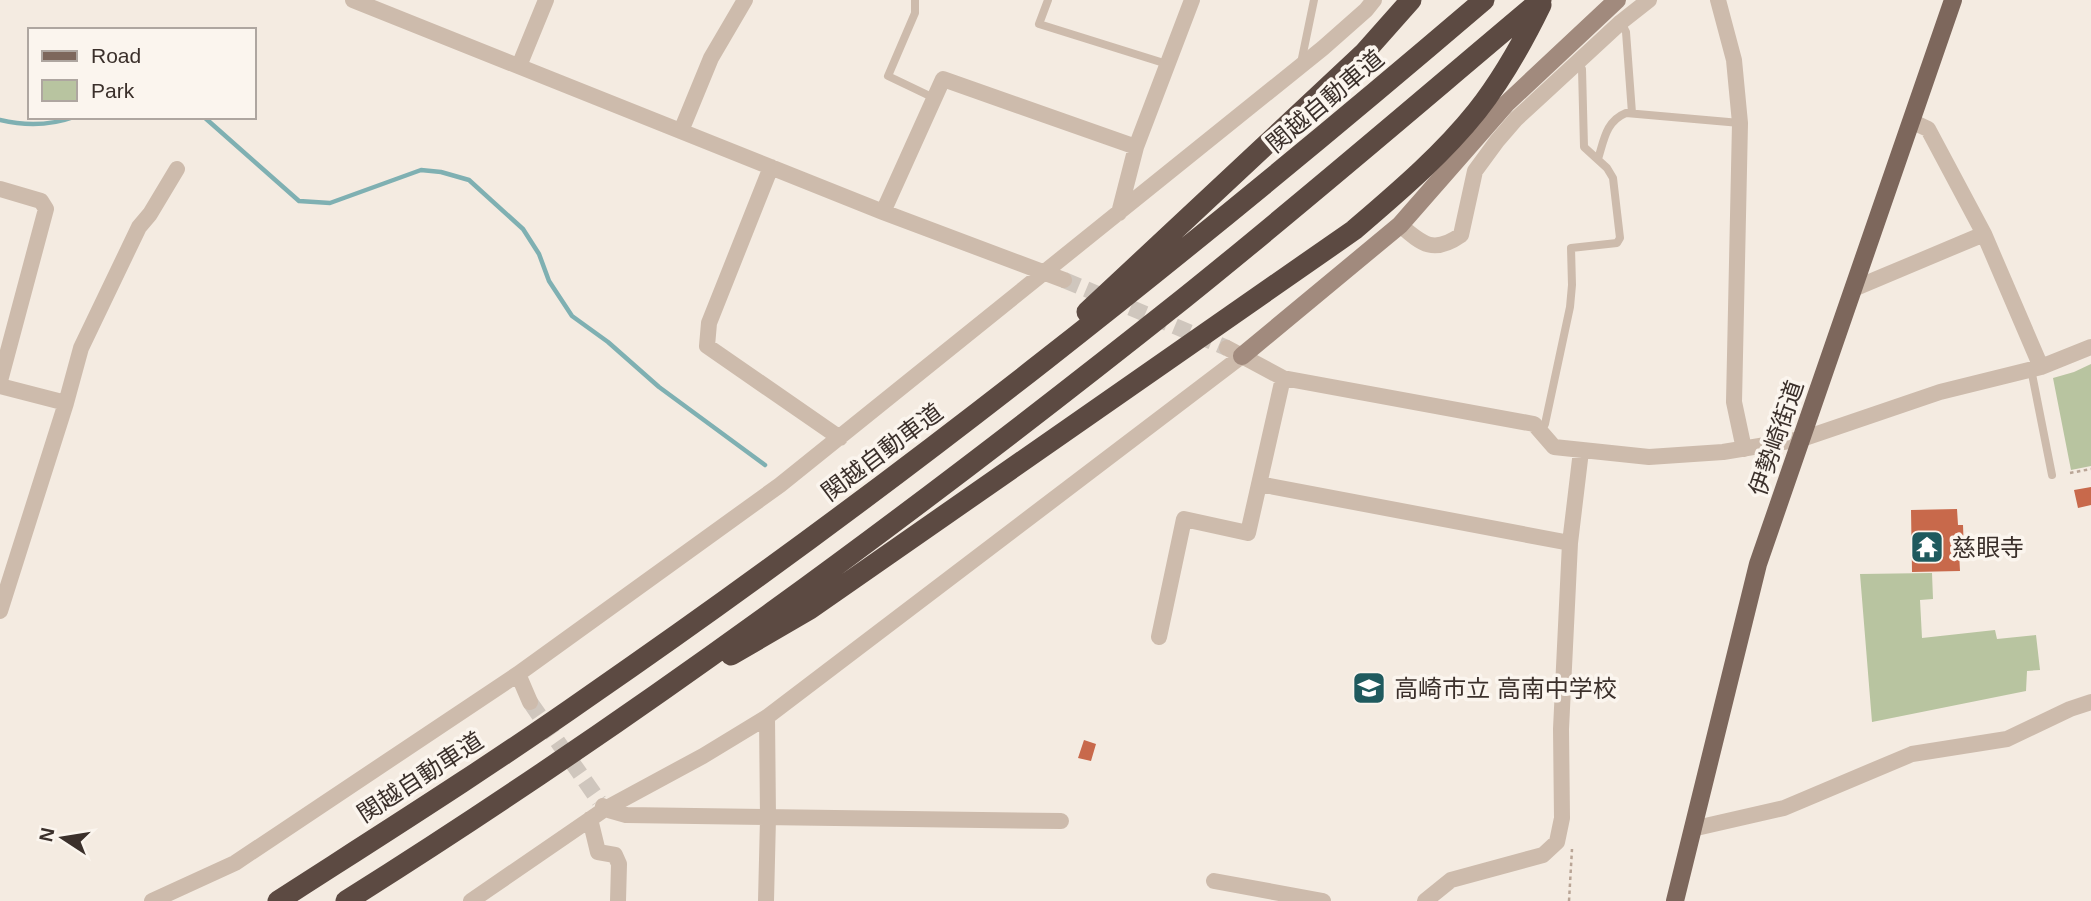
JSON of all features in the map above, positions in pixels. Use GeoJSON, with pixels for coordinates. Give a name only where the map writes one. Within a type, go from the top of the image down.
{"type":"FeatureCollection","features":[{"type":"Feature","properties":{"kind":"highway"},"geometry":{"type":"LineString","coordinates":[[980,411],[1355,62],[1394,22],[1411,0]]}},
{"type":"Feature","properties":{"kind":"highway","name":"関越自動車道"},"geometry":{"type":"LineString","coordinates":[[278,901],[587,699],[773,566],[1160,272],[1484,0]]}},
{"type":"Feature","properties":{"kind":"highway"},"geometry":{"type":"LineString","coordinates":[[612,725],[810,609],[1354,230],[1450,142],[1477,111],[1522,42],[1542,0]]}},
{"type":"Feature","properties":{"kind":"highway"},"geometry":{"type":"LineString","coordinates":[[346,901],[612,725],[879,535],[1185,298],[1542,0]]}},
{"type":"Feature","properties":{"kind":"main road","name":"伊勢崎街道"},"geometry":{"type":"LineString","coordinates":[[1675,901],[1758,564],[1953,0]]}},
{"type":"Feature","properties":{"kind":"street"},"geometry":{"type":"LineString","coordinates":[[353,0],[883,212],[1064,280]]}},
{"type":"Feature","properties":{"kind":"street"},"geometry":{"type":"LineString","coordinates":[[519,66],[545,0]]}},
{"type":"Feature","properties":{"kind":"street"},"geometry":{"type":"LineString","coordinates":[[681,131],[711,58],[745,0]]}},
{"type":"Feature","properties":{"kind":"street"},"geometry":{"type":"LineString","coordinates":[[1119,213],[1136,147],[1192,0]]}},
{"type":"Feature","properties":{"kind":"street"},"geometry":{"type":"LineString","coordinates":[[152,901],[235,863],[518,674],[780,485],[1300,66],[1366,10],[1374,0]]}},
{"type":"Feature","properties":{"kind":"street"},"geometry":{"type":"LineString","coordinates":[[471,901],[590,819],[602,805],[703,756],[767,717],[1401,225],[1506,104],[1617,0]]}},
{"type":"Feature","properties":{"kind":"street"},"geometry":{"type":"LineString","coordinates":[[1401,225],[1420,243],[1431,246],[1442,246],[1461,234],[1475,171],[1516,119],[1621,22],[1649,0]]}},
{"type":"Feature","properties":{"kind":"street"},"geometry":{"type":"LineString","coordinates":[[1718,0],[1734,60],[1740,122],[1734,402],[1744,449]]}},
{"type":"Feature","properties":{"kind":"street"},"geometry":{"type":"LineString","coordinates":[[883,212],[943,79],[1136,147]]}},
{"type":"Feature","properties":{"kind":"street"},"geometry":{"type":"LineString","coordinates":[[1913,122],[1928,129],[1984,234],[2036,368]]}},
{"type":"Feature","properties":{"kind":"street"},"geometry":{"type":"LineString","coordinates":[[771,167],[709,323],[707,346],[839,438]]}},
{"type":"Feature","properties":{"kind":"street"},"geometry":{"type":"LineString","coordinates":[[0,611],[81,348],[139,227],[177,169]]}},
{"type":"Feature","properties":{"kind":"street"},"geometry":{"type":"LineString","coordinates":[[0,190],[41,201],[46,209],[0,384],[66,403]]}},
{"type":"Feature","properties":{"kind":"street"},"geometry":{"type":"LineString","coordinates":[[1853,289],[1984,234]]}},
{"type":"Feature","properties":{"kind":"street"},"geometry":{"type":"LineString","coordinates":[[1235,352],[1283,378],[1534,424],[1554,447],[1649,457],[1744,449],[1802,439],[1940,392],[2036,368],[2091,347]]}},
{"type":"Feature","properties":{"kind":"street"},"geometry":{"type":"LineString","coordinates":[[1159,637],[1184,519],[1248,533],[1283,378]]}},
{"type":"Feature","properties":{"kind":"street"},"geometry":{"type":"LineString","coordinates":[[1425,901],[1451,880],[1543,855],[1557,842],[1562,818],[1561,729],[1570,543],[1581,451]]}},
{"type":"Feature","properties":{"kind":"street"},"geometry":{"type":"LineString","coordinates":[[1259,484],[1570,543]]}},
{"type":"Feature","properties":{"kind":"street"},"geometry":{"type":"LineString","coordinates":[[518,674],[530,702]]}},
{"type":"Feature","properties":{"kind":"street"},"geometry":{"type":"LineString","coordinates":[[1692,829],[1784,808],[1912,754],[2007,739],[2091,702]]}},
{"type":"Feature","properties":{"kind":"street"},"geometry":{"type":"LineString","coordinates":[[765,901],[767,717]]}},
{"type":"Feature","properties":{"kind":"street"},"geometry":{"type":"LineString","coordinates":[[602,805],[626,815],[1061,821]]}},
{"type":"Feature","properties":{"kind":"street"},"geometry":{"type":"LineString","coordinates":[[590,819],[598,852],[615,855],[619,864],[618,901]]}},
{"type":"Feature","properties":{"kind":"street"},"geometry":{"type":"LineString","coordinates":[[1214,881],[1323,901]]}},
{"type":"Feature","properties":{"kind":"lane"},"geometry":{"type":"LineString","coordinates":[[915,0],[915,13],[888,75],[934,99]]}},
{"type":"Feature","properties":{"kind":"lane"},"geometry":{"type":"LineString","coordinates":[[1048,0],[1039,24],[1167,64]]}},
{"type":"Feature","properties":{"kind":"lane"},"geometry":{"type":"LineString","coordinates":[[1300,66],[1314,0]]}},
{"type":"Feature","properties":{"kind":"lane"},"geometry":{"type":"LineString","coordinates":[[1621,22],[1626,32],[1632,113]]}},
{"type":"Feature","properties":{"kind":"lane"},"geometry":{"type":"LineString","coordinates":[[1541,431],[1545,424],[1570,307],[1571,248],[1617,243],[1620,238],[1613,178],[1584,147],[1582,69],[1577,62]]}},
{"type":"Feature","properties":{"kind":"lane"},"geometry":{"type":"LineString","coordinates":[[1598,159],[1610,123],[1615,117],[1626,113],[1740,122]]}},
{"type":"Feature","properties":{"kind":"lane"},"geometry":{"type":"LineString","coordinates":[[2036,368],[2052,474]]}},
{"type":"Feature","properties":{"kind":"path"},"geometry":{"type":"LineString","coordinates":[[2070,473],[2091,468]]}},
{"type":"Feature","properties":{"kind":"path"},"geometry":{"type":"LineString","coordinates":[[1569,901],[1572,866]]}},
{"type":"Feature","properties":{"kind":"green space"},"geometry":{"type":"Polygon","coordinates":[[[2091,364],[2091,466],[2071,470],[2053,378],[2091,364]]]}},
{"type":"Feature","properties":{"kind":"green space"},"geometry":{"type":"Polygon","coordinates":[[[1932,573],[1933,599],[1920,600],[1922,638],[1995,630],[1997,639],[2036,635],[2040,670],[2027,671],[2026,691],[1872,722],[1860,574],[1932,573]]]}},
{"type":"Feature","properties":{"kind":"building"},"geometry":{"type":"Polygon","coordinates":[[[2091,487],[2091,505],[2078,508],[2074,490],[2091,487]]]}},
{"type":"Feature","properties":{"kind":"building"},"geometry":{"type":"Polygon","coordinates":[[[1957,509],[1958,525],[1963,525],[1964,552],[1959,552],[1960,571],[1912,572],[1911,510],[1957,509]]]}},
{"type":"Feature","properties":{"kind":"building"},"geometry":{"type":"Polygon","coordinates":[[[1084,740],[1096,744],[1091,761],[1078,758],[1084,740]]]}},
{"type":"Feature","properties":{"kind":"waterway"},"geometry":{"type":"LineString","coordinates":[[0,120],[37,124],[66,119]]}},
{"type":"Feature","properties":{"kind":"waterway"},"geometry":{"type":"LineString","coordinates":[[206,119],[299,201],[330,203],[421,170],[441,172],[469,180],[523,229],[539,254],[549,281],[572,316],[608,342],[659,387],[765,465]]}},
{"type":"Feature","properties":{"kind":"tunnel"},"geometry":{"type":"LineString","coordinates":[[1064,280],[1227,348]]}},
{"type":"Feature","properties":{"kind":"tunnel"},"geometry":{"type":"LineString","coordinates":[[530,702],[599,801]]}},
{"type":"Feature","properties":{"kind":"place","name":"慈眼寺"},"geometry":{"type":"Point","coordinates":[1927,547]}},
{"type":"Feature","properties":{"kind":"place","name":"高崎市立 高南中学校"},"geometry":{"type":"Point","coordinates":[1369,688]}}]}
